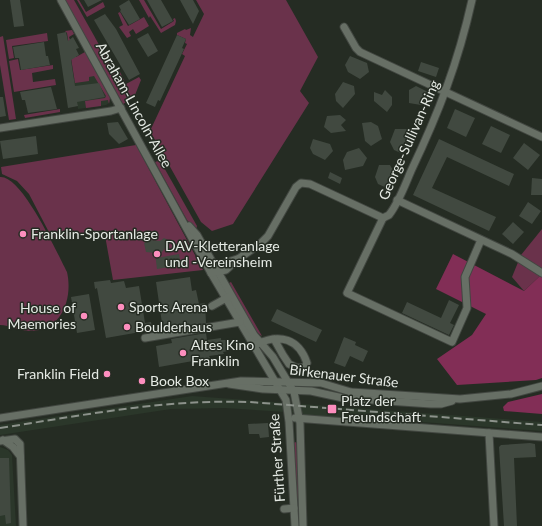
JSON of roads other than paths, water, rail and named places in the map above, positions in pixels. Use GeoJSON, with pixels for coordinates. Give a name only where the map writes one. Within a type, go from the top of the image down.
{"type":"FeatureCollection","features":[{"type":"Feature","properties":{"kind":"street","name":"Abraham-Lincoln-Allee"},"geometry":{"type":"LineString","coordinates":[[62,0],[185,222],[215,271],[240,322],[257,346]]}},
{"type":"Feature","properties":{"kind":"street","name":"George-Sullivan-Ring"},"geometry":{"type":"LineString","coordinates":[[215,271],[226,270],[268,236],[296,187],[301,183],[310,184],[383,218],[389,215],[398,200],[434,124],[457,61],[472,0]]}},
{"type":"Feature","properties":{"kind":"street"},"geometry":{"type":"LineString","coordinates":[[344,27],[356,48],[360,52],[542,136]]}},
{"type":"Feature","properties":{"kind":"street"},"geometry":{"type":"LineString","coordinates":[[0,128],[111,111],[121,108]]}},
{"type":"Feature","properties":{"kind":"street"},"geometry":{"type":"LineString","coordinates":[[398,200],[517,257],[542,273]]}},
{"type":"Feature","properties":{"kind":"street"},"geometry":{"type":"LineString","coordinates":[[383,218],[347,293],[452,342],[467,308],[465,276],[481,240]]}},
{"type":"Feature","properties":{"kind":"street","name":"Abraham-Lincoln-Allee"},"geometry":{"type":"LineString","coordinates":[[229,297],[254,335],[257,346]]}},
{"type":"Feature","properties":{"kind":"street"},"geometry":{"type":"LineString","coordinates":[[212,306],[229,297]]}},
{"type":"Feature","properties":{"kind":"street"},"geometry":{"type":"LineString","coordinates":[[145,338],[240,322]]}},
{"type":"Feature","properties":{"kind":"street"},"geometry":{"type":"LineString","coordinates":[[257,346],[274,340],[280,338],[296,343],[304,353],[307,363],[305,367],[297,368],[289,364],[280,352],[274,340]]}},
{"type":"Feature","properties":{"kind":"street","name":"Fürther Straße"},"geometry":{"type":"LineString","coordinates":[[257,346],[286,400],[295,526]]}},
{"type":"Feature","properties":{"kind":"street","name":"Fürther Straße"},"geometry":{"type":"LineString","coordinates":[[257,346],[273,357],[293,390],[299,418],[303,526]]}},
{"type":"Feature","properties":{"kind":"street","name":"Birkenauer Straße"},"geometry":{"type":"LineString","coordinates":[[0,418],[241,381],[320,383],[352,392],[460,399]]}},
{"type":"Feature","properties":{"kind":"street","name":"Birkenauer Straße"},"geometry":{"type":"LineString","coordinates":[[226,384],[242,387],[327,393],[344,398],[431,404],[441,404],[460,399],[511,394],[542,386]]}},
{"type":"Feature","properties":{"kind":"street"},"geometry":{"type":"LineString","coordinates":[[288,417],[542,437]]}},
{"type":"Feature","properties":{"kind":"street"},"geometry":{"type":"LineString","coordinates":[[489,433],[494,526]]}},
{"type":"Feature","properties":{"kind":"street"},"geometry":{"type":"LineString","coordinates":[[2,441],[15,439],[21,448],[20,456],[23,526]]}},
{"type":"Feature","properties":{"kind":"street"},"geometry":{"type":"LineString","coordinates":[[290,440],[300,440]]}},
{"type":"Feature","properties":{"kind":"street"},"geometry":{"type":"LineString","coordinates":[[284,509],[294,508]]}},
{"type":"Feature","properties":{"kind":"railway"},"geometry":{"type":"LineString","coordinates":[[0,428],[156,405],[218,402],[250,402],[542,425]]}},
{"type":"Feature","properties":{"kind":"place","name":"Franklin-Sportanlage"},"geometry":{"type":"Point","coordinates":[23,234]}},
{"type":"Feature","properties":{"kind":"place","name":"DAV-Kletteranlage und -Vereinsheim"},"geometry":{"type":"Point","coordinates":[157,254]}},
{"type":"Feature","properties":{"kind":"place","name":"Sports Arena"},"geometry":{"type":"Point","coordinates":[121,307]}},
{"type":"Feature","properties":{"kind":"place","name":"House of Maemories"},"geometry":{"type":"Point","coordinates":[84,316]}},
{"type":"Feature","properties":{"kind":"place","name":"Boulderhaus"},"geometry":{"type":"Point","coordinates":[127,327]}},
{"type":"Feature","properties":{"kind":"place","name":"Altes Kino Franklin"},"geometry":{"type":"Point","coordinates":[183,353]}},
{"type":"Feature","properties":{"kind":"place","name":"Franklin Field"},"geometry":{"type":"Point","coordinates":[107,374]}},
{"type":"Feature","properties":{"kind":"place","name":"Book Box"},"geometry":{"type":"Point","coordinates":[142,381]}},
{"type":"Feature","properties":{"kind":"place","name":"Platz der Freundschaft"},"geometry":{"type":"Point","coordinates":[332,409]}}]}
